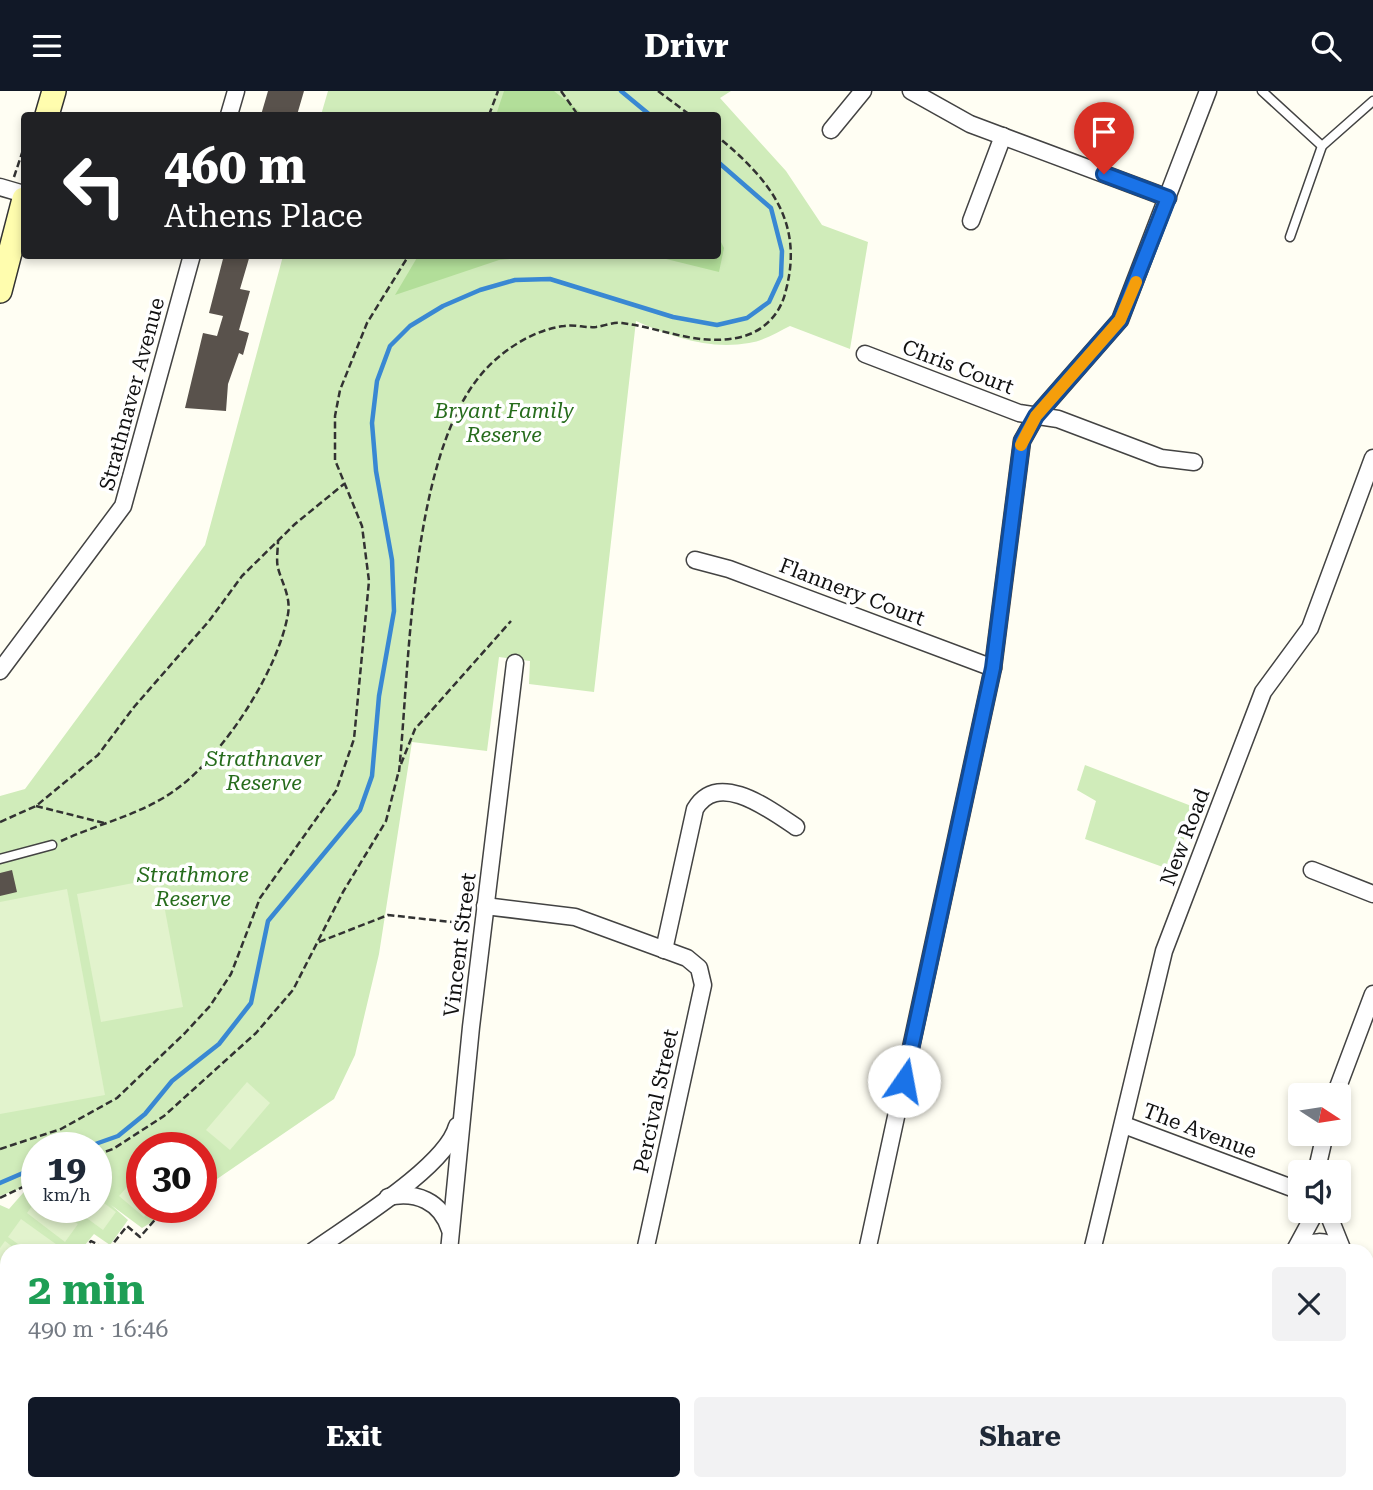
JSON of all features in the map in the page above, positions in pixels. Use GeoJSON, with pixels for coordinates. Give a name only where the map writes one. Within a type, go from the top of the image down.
{"type":"FeatureCollection","features":[{"type":"Feature","properties":{"kind":"main road"},"geometry":{"type":"LineString","coordinates":[[48,112],[54,91]]}},
{"type":"Feature","properties":{"kind":"main road"},"geometry":{"type":"LineString","coordinates":[[0,291],[21,210]]}},
{"type":"Feature","properties":{"kind":"street"},"geometry":{"type":"LineString","coordinates":[[230,112],[236,91]]}},
{"type":"Feature","properties":{"kind":"street"},"geometry":{"type":"LineString","coordinates":[[831,130],[863,91]]}},
{"type":"Feature","properties":{"kind":"street"},"geometry":{"type":"LineString","coordinates":[[912,91],[945,112],[1168,198]]}},
{"type":"Feature","properties":{"kind":"street"},"geometry":{"type":"LineString","coordinates":[[869,1244],[993,668],[1019,454],[1026,431],[1036,416],[1120,320],[1208,91]]}},
{"type":"Feature","properties":{"kind":"street"},"geometry":{"type":"LineString","coordinates":[[971,221],[1003,136]]}},
{"type":"Feature","properties":{"kind":"street"},"geometry":{"type":"LineString","coordinates":[[5,183],[21,192]]}},
{"type":"Feature","properties":{"kind":"street","name":"Strathnaver Avenue"},"geometry":{"type":"LineString","coordinates":[[0,671],[123,506],[191,259]]}},
{"type":"Feature","properties":{"kind":"street","name":"Chris Court"},"geometry":{"type":"LineString","coordinates":[[865,354],[1019,413],[1058,419],[1161,458],[1194,462]]}},
{"type":"Feature","properties":{"kind":"street","name":"New Road"},"geometry":{"type":"LineString","coordinates":[[1093,1244],[1124,1125],[1164,951],[1263,692],[1310,628],[1372,462]]}},
{"type":"Feature","properties":{"kind":"street","name":"Flannery Court"},"geometry":{"type":"LineString","coordinates":[[695,560],[729,569],[993,668]]}},
{"type":"Feature","properties":{"kind":"street","name":"Vincent Street"},"geometry":{"type":"LineString","coordinates":[[450,1244],[485,906],[515,663]]}},
{"type":"Feature","properties":{"kind":"street"},"geometry":{"type":"LineString","coordinates":[[485,906],[575,917],[664,950],[695,809],[706,794],[722,792],[757,802],[796,827]]}},
{"type":"Feature","properties":{"kind":"street"},"geometry":{"type":"LineString","coordinates":[[1312,870],[1373,894]]}},
{"type":"Feature","properties":{"kind":"street","name":"Percival Street"},"geometry":{"type":"LineString","coordinates":[[647,1244],[703,985],[703,976],[694,962],[664,950]]}},
{"type":"Feature","properties":{"kind":"street"},"geometry":{"type":"LineString","coordinates":[[1340,1083],[1373,994]]}},
{"type":"Feature","properties":{"kind":"street"},"geometry":{"type":"LineString","coordinates":[[323,1244],[425,1169],[449,1145],[464,1103]]}},
{"type":"Feature","properties":{"kind":"street","name":"The Avenue"},"geometry":{"type":"LineString","coordinates":[[1124,1125],[1288,1186]]}},
{"type":"Feature","properties":{"kind":"street"},"geometry":{"type":"LineString","coordinates":[[386,1198],[406,1193],[422,1198],[445,1214],[451,1233]]}},
{"type":"Feature","properties":{"kind":"street"},"geometry":{"type":"LineString","coordinates":[[1296,1244],[1302,1223]]}},
{"type":"Feature","properties":{"kind":"street"},"geometry":{"type":"LineString","coordinates":[[1298,1244],[1310,1223]]}},
{"type":"Feature","properties":{"kind":"street"},"geometry":{"type":"LineString","coordinates":[[1332,1223],[1340,1244]]}},
{"type":"Feature","properties":{"kind":"street"},"geometry":{"type":"LineString","coordinates":[[1307,1244],[1321,1240],[1329,1244]]}},
{"type":"Feature","properties":{"kind":"lane"},"geometry":{"type":"LineString","coordinates":[[1262,91],[1322,146]]}},
{"type":"Feature","properties":{"kind":"lane"},"geometry":{"type":"LineString","coordinates":[[1290,237],[1322,146],[1373,101]]}},
{"type":"Feature","properties":{"kind":"lane"},"geometry":{"type":"LineString","coordinates":[[0,859],[52,845]]}},
{"type":"Feature","properties":{"kind":"path"},"geometry":{"type":"LineString","coordinates":[[490,112],[498,91]]}},
{"type":"Feature","properties":{"kind":"path"},"geometry":{"type":"LineString","coordinates":[[561,91],[576,112]]}},
{"type":"Feature","properties":{"kind":"path"},"geometry":{"type":"LineString","coordinates":[[658,91],[686,112]]}},
{"type":"Feature","properties":{"kind":"path"},"geometry":{"type":"LineString","coordinates":[[399,772],[408,646],[437,466],[456,412],[479,378],[500,355],[516,345],[563,326],[595,327],[619,323],[691,340],[742,337],[768,324],[783,304],[790,274],[792,245],[785,217],[770,189],[743,158],[721,140]]}},
{"type":"Feature","properties":{"kind":"path"},"geometry":{"type":"LineString","coordinates":[[5,183],[18,171],[21,160]]}},
{"type":"Feature","properties":{"kind":"path"},"geometry":{"type":"LineString","coordinates":[[0,1149],[61,1129],[117,1098],[186,1033],[210,1006],[231,974],[260,898],[330,804],[345,772],[354,739],[369,600],[366,543],[334,448],[335,416],[340,390],[368,323],[407,259]]}},
{"type":"Feature","properties":{"kind":"path"},"geometry":{"type":"LineString","coordinates":[[0,822],[36,806],[98,755],[134,707],[209,621],[242,576],[344,484]]}},
{"type":"Feature","properties":{"kind":"path"},"geometry":{"type":"LineString","coordinates":[[52,845],[138,811],[179,788],[229,737],[254,701],[288,613],[285,583],[277,567],[278,541]]}},
{"type":"Feature","properties":{"kind":"path"},"geometry":{"type":"LineString","coordinates":[[112,1149],[164,1116],[256,1033],[293,990],[343,892],[386,821],[399,772],[415,729],[511,621]]}},
{"type":"Feature","properties":{"kind":"path"},"geometry":{"type":"LineString","coordinates":[[36,806],[104,823]]}},
{"type":"Feature","properties":{"kind":"path"},"geometry":{"type":"LineString","coordinates":[[317,943],[388,915],[470,925]]}},
{"type":"Feature","properties":{"kind":"path"},"geometry":{"type":"LineString","coordinates":[[0,1198],[21,1188]]}},
{"type":"Feature","properties":{"kind":"path"},"geometry":{"type":"LineString","coordinates":[[113,1244],[127,1226],[141,1237],[153,1223]]}},
{"type":"Feature","properties":{"kind":"green space","name":"Strathmore Reserve"},"geometry":{"type":"Polygon","coordinates":[[[328,91],[731,91],[720,98],[786,171],[822,225],[868,242],[850,349],[790,326],[754,342],[720,345],[677,337],[636,321],[594,692],[529,684],[530,661],[499,657],[487,751],[412,742],[379,954],[355,1055],[334,1099],[217,1179],[217,1132],[126,1132],[126,1216],[112,1206],[112,1132],[21,1132],[21,1188],[0,1196],[0,796],[25,789],[205,545],[282,259],[721,259],[721,112],[322,112],[328,91]]]}},
{"type":"Feature","properties":{"kind":"green space"},"geometry":{"type":"Polygon","coordinates":[[[504,91],[554,91],[580,112],[497,112],[504,91]]]}},
{"type":"Feature","properties":{"kind":"green space"},"geometry":{"type":"Polygon","coordinates":[[[721,242],[724,248],[719,272],[666,259],[721,259],[721,242]]]}},
{"type":"Feature","properties":{"kind":"green space"},"geometry":{"type":"Polygon","coordinates":[[[416,259],[509,259],[499,260],[395,295],[416,259]]]}},
{"type":"Feature","properties":{"kind":"green space"},"geometry":{"type":"Polygon","coordinates":[[[1085,765],[1194,807],[1174,871],[1085,839],[1096,801],[1077,790],[1085,765]]]}},
{"type":"Feature","properties":{"kind":"green space"},"geometry":{"type":"Polygon","coordinates":[[[159,878],[183,1007],[101,1022],[77,894],[159,878]]]}},
{"type":"Feature","properties":{"kind":"green space"},"geometry":{"type":"Polygon","coordinates":[[[67,889],[105,1095],[0,1114],[0,902],[67,889]]]}},
{"type":"Feature","properties":{"kind":"green space"},"geometry":{"type":"Polygon","coordinates":[[[247,1082],[270,1103],[230,1150],[217,1139],[217,1132],[206,1130],[247,1082]]]}},
{"type":"Feature","properties":{"kind":"green space"},"geometry":{"type":"Polygon","coordinates":[[[126,1188],[126,1202],[119,1196],[126,1188]]]}},
{"type":"Feature","properties":{"kind":"green space","name":"Strathmore Reserve"},"geometry":{"type":"Polygon","coordinates":[[[21,1195],[21,1223],[112,1223],[112,1206],[126,1218],[126,1223],[111,1244],[94,1234],[86,1244],[0,1244],[0,1205],[9,1209],[21,1195]]]}},
{"type":"Feature","properties":{"kind":"green space"},"geometry":{"type":"Polygon","coordinates":[[[21,1219],[21,1223],[27,1223],[56,1244],[18,1244],[8,1237],[21,1219]]]}},
{"type":"Feature","properties":{"kind":"green space"},"geometry":{"type":"Polygon","coordinates":[[[40,1223],[78,1224],[65,1242],[40,1223]]]}},
{"type":"Feature","properties":{"kind":"green space"},"geometry":{"type":"Polygon","coordinates":[[[93,1223],[108,1223],[103,1230],[93,1223]]]}},
{"type":"Feature","properties":{"kind":"green space","name":"Strathmore Reserve"},"geometry":{"type":"Polygon","coordinates":[[[135,1223],[150,1223],[142,1228],[135,1223]]]}},
{"type":"Feature","properties":{"kind":"building"},"geometry":{"type":"Polygon","coordinates":[[[268,91],[304,91],[298,112],[262,112],[268,91]]]}},
{"type":"Feature","properties":{"kind":"building"},"geometry":{"type":"Polygon","coordinates":[[[223,259],[249,259],[240,289],[250,291],[239,330],[249,333],[243,355],[239,353],[228,384],[226,411],[185,408],[203,333],[217,336],[223,316],[209,313],[223,259]]]}},
{"type":"Feature","properties":{"kind":"building"},"geometry":{"type":"Polygon","coordinates":[[[12,870],[17,892],[0,896],[0,873],[12,870]]]}},
{"type":"Feature","properties":{"kind":"waterway"},"geometry":{"type":"LineString","coordinates":[[621,91],[646,112]]}},
{"type":"Feature","properties":{"kind":"waterway"},"geometry":{"type":"LineString","coordinates":[[112,1138],[145,1114],[172,1081],[219,1044],[251,1003],[268,921],[360,810],[372,776],[379,696],[394,611],[392,560],[376,471],[372,423],[377,381],[390,346],[410,326],[443,306],[480,290],[515,280],[550,279],[673,317],[717,325],[747,318],[769,302],[781,276],[782,251],[771,208],[721,165]]}},
{"type":"Feature","properties":{"kind":"waterway"},"geometry":{"type":"LineString","coordinates":[[0,1183],[21,1174]]}},
{"type":"Feature","properties":{"kind":"slow traffic"},"geometry":{"type":"LineString","coordinates":[[1021,445],[1036,416],[1120,320],[1136,282]]}},
{"type":"Feature","properties":{"kind":"route"},"geometry":{"type":"LineString","coordinates":[[904,1081],[993,668],[1022,441],[1036,416],[1120,320],[1168,198],[1104,174]]}},
{"type":"Feature","properties":{"kind":"park label","name":"Bryant Family Reserve"},"geometry":{"type":"Point","coordinates":[504,423]}},
{"type":"Feature","properties":{"kind":"park label","name":"Strathnaver Reserve"},"geometry":{"type":"Point","coordinates":[264,771]}}]}
